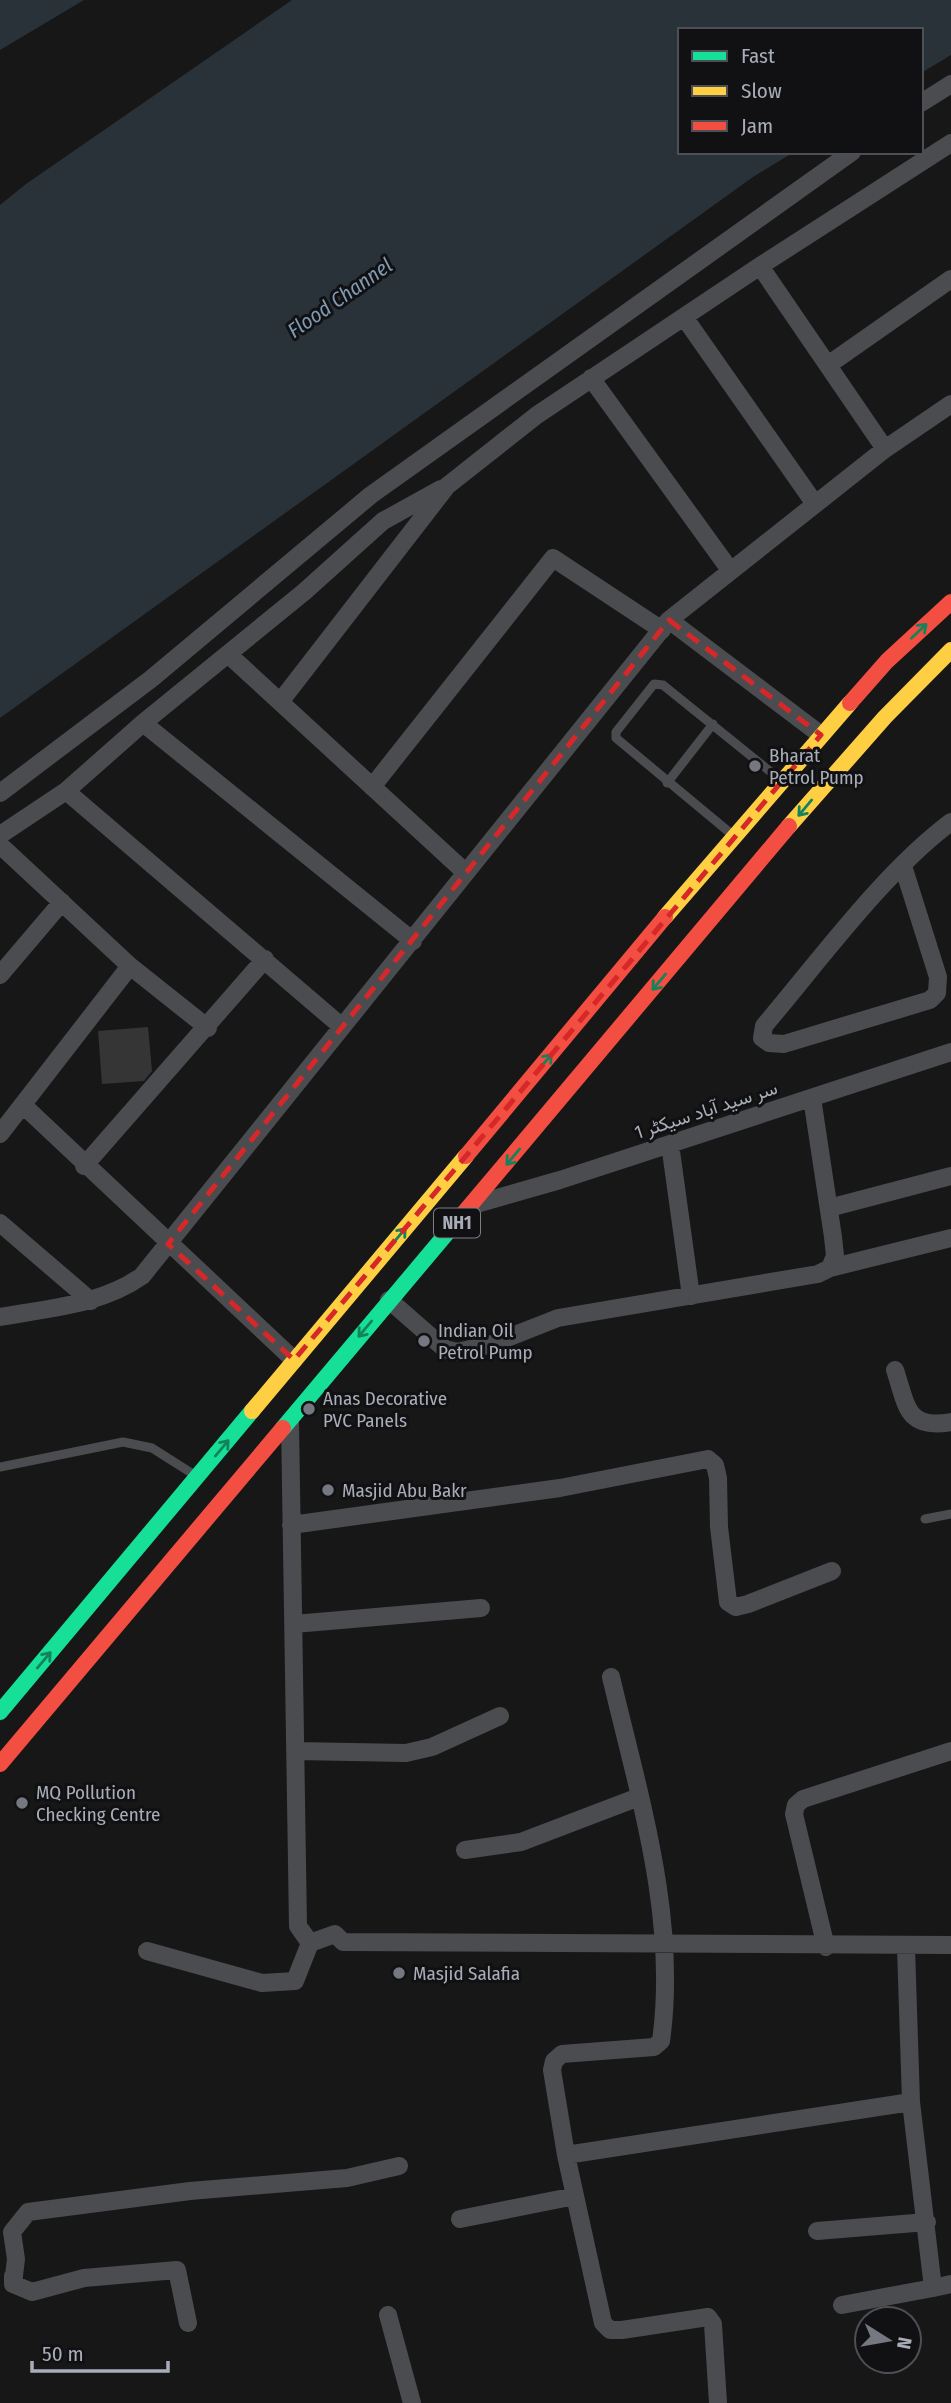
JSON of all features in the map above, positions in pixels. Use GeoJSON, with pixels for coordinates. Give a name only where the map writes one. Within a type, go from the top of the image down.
{"type":"FeatureCollection","features":[{"type":"Feature","properties":{"kind":"highway","name":"NH1"},"geometry":{"type":"LineString","coordinates":[[0,1712],[733,836],[887,661],[951,602]]}},
{"type":"Feature","properties":{"kind":"highway"},"geometry":{"type":"LineString","coordinates":[[859,693],[895,632],[915,613]]}},
{"type":"Feature","properties":{"kind":"highway","name":"NH1"},"geometry":{"type":"LineString","coordinates":[[0,1764],[815,796],[916,684],[951,650]]}},
{"type":"Feature","properties":{"kind":"highway"},"geometry":{"type":"LineString","coordinates":[[886,717],[925,692],[951,669]]}},
{"type":"Feature","properties":{"kind":"street"},"geometry":{"type":"LineString","coordinates":[[923,102],[951,84]]}},
{"type":"Feature","properties":{"kind":"street"},"geometry":{"type":"LineString","coordinates":[[0,835],[65,791],[143,723],[229,655],[383,521],[447,486],[537,415],[591,378],[951,143]]}},
{"type":"Feature","properties":{"kind":"street"},"geometry":{"type":"LineString","coordinates":[[0,793],[151,679],[371,495],[849,154]]}},
{"type":"Feature","properties":{"kind":"street"},"geometry":{"type":"LineString","coordinates":[[760,266],[885,449]]}},
{"type":"Feature","properties":{"kind":"street"},"geometry":{"type":"LineString","coordinates":[[828,365],[951,279]]}},
{"type":"Feature","properties":{"kind":"street"},"geometry":{"type":"LineString","coordinates":[[684,317],[815,504]]}},
{"type":"Feature","properties":{"kind":"street"},"geometry":{"type":"LineString","coordinates":[[591,378],[730,570]]}},
{"type":"Feature","properties":{"kind":"street"},"geometry":{"type":"LineString","coordinates":[[0,1317],[91,1301],[124,1289],[142,1276],[665,625],[730,570],[885,449],[951,404]]}},
{"type":"Feature","properties":{"kind":"street"},"geometry":{"type":"LineString","coordinates":[[280,702],[447,486]]}},
{"type":"Feature","properties":{"kind":"street"},"geometry":{"type":"LineString","coordinates":[[372,787],[553,558],[665,625],[821,735]]}},
{"type":"Feature","properties":{"kind":"street"},"geometry":{"type":"LineString","coordinates":[[229,655],[465,872]]}},
{"type":"Feature","properties":{"kind":"street"},"geometry":{"type":"LineString","coordinates":[[143,723],[413,941]]}},
{"type":"Feature","properties":{"kind":"street"},"geometry":{"type":"LineString","coordinates":[[65,791],[341,1026]]}},
{"type":"Feature","properties":{"kind":"street"},"geometry":{"type":"LineString","coordinates":[[902,866],[938,977],[937,993],[930,1000],[784,1044],[769,1043],[762,1038],[764,1026],[902,866],[951,821]]}},
{"type":"Feature","properties":{"kind":"street"},"geometry":{"type":"LineString","coordinates":[[0,845],[130,966],[208,1028]]}},
{"type":"Feature","properties":{"kind":"street"},"geometry":{"type":"LineString","coordinates":[[0,975],[62,902]]}},
{"type":"Feature","properties":{"kind":"street"},"geometry":{"type":"LineString","coordinates":[[84,1166],[208,1028],[265,959]]}},
{"type":"Feature","properties":{"kind":"street"},"geometry":{"type":"LineString","coordinates":[[0,1134],[130,966]]}},
{"type":"Feature","properties":{"kind":"street","name":"سر سید آباد سیکٹر 1"},"geometry":{"type":"LineString","coordinates":[[473,1205],[951,1052]]}},
{"type":"Feature","properties":{"kind":"street"},"geometry":{"type":"LineString","coordinates":[[812,1098],[835,1256],[830,1268]]}},
{"type":"Feature","properties":{"kind":"street"},"geometry":{"type":"LineString","coordinates":[[23,1105],[84,1166],[295,1360]]}},
{"type":"Feature","properties":{"kind":"street"},"geometry":{"type":"LineString","coordinates":[[670,1144],[691,1296]]}},
{"type":"Feature","properties":{"kind":"street"},"geometry":{"type":"LineString","coordinates":[[829,1208],[951,1176]]}},
{"type":"Feature","properties":{"kind":"street"},"geometry":{"type":"LineString","coordinates":[[0,1223],[91,1301]]}},
{"type":"Feature","properties":{"kind":"street"},"geometry":{"type":"LineString","coordinates":[[389,1300],[445,1349],[457,1352],[492,1344],[558,1318],[818,1274],[830,1268],[951,1238]]}},
{"type":"Feature","properties":{"kind":"street"},"geometry":{"type":"LineString","coordinates":[[895,1370],[909,1412],[915,1420],[925,1425],[951,1422]]}},
{"type":"Feature","properties":{"kind":"street"},"geometry":{"type":"LineString","coordinates":[[290,1419],[298,1926],[310,1943]]}},
{"type":"Feature","properties":{"kind":"street"},"geometry":{"type":"LineString","coordinates":[[291,1525],[547,1490],[708,1459],[715,1465],[718,1478],[719,1527],[728,1602],[736,1607],[748,1604],[832,1571]]}},
{"type":"Feature","properties":{"kind":"street"},"geometry":{"type":"LineString","coordinates":[[294,1624],[481,1608]]}},
{"type":"Feature","properties":{"kind":"street"},"geometry":{"type":"LineString","coordinates":[[611,1677],[653,1858],[666,1942],[662,2042],[654,2047],[562,2053],[554,2061],[552,2070],[566,2155],[603,2323],[610,2330],[622,2330],[708,2317],[713,2324],[718,2403]]}},
{"type":"Feature","properties":{"kind":"street"},"geometry":{"type":"LineString","coordinates":[[296,1751],[406,1753],[432,1747],[500,1716]]}},
{"type":"Feature","properties":{"kind":"street"},"geometry":{"type":"LineString","coordinates":[[826,1947],[794,1814],[796,1805],[803,1799],[951,1751]]}},
{"type":"Feature","properties":{"kind":"street"},"geometry":{"type":"LineString","coordinates":[[465,1850],[521,1842],[639,1797]]}},
{"type":"Feature","properties":{"kind":"street"},"geometry":{"type":"LineString","coordinates":[[147,1951],[262,1983],[295,1981],[310,1943],[335,1934],[343,1942],[666,1942],[826,1947],[951,1945]]}},
{"type":"Feature","properties":{"kind":"street"},"geometry":{"type":"LineString","coordinates":[[906,1947],[911,2102],[933,2288]]}},
{"type":"Feature","properties":{"kind":"street"},"geometry":{"type":"LineString","coordinates":[[566,2155],[911,2102]]}},
{"type":"Feature","properties":{"kind":"street"},"geometry":{"type":"LineString","coordinates":[[188,2323],[177,2270],[84,2278],[32,2292],[13,2284],[16,2259],[6,2232],[29,2212],[190,2191],[347,2178],[399,2166]]}},
{"type":"Feature","properties":{"kind":"street"},"geometry":{"type":"LineString","coordinates":[[460,2219],[575,2196]]}},
{"type":"Feature","properties":{"kind":"street"},"geometry":{"type":"LineString","coordinates":[[817,2231],[927,2222]]}},
{"type":"Feature","properties":{"kind":"street"},"geometry":{"type":"LineString","coordinates":[[842,2305],[951,2284]]}},
{"type":"Feature","properties":{"kind":"street"},"geometry":{"type":"LineString","coordinates":[[388,2315],[412,2403]]}},
{"type":"Feature","properties":{"kind":"lane"},"geometry":{"type":"LineString","coordinates":[[733,836],[616,738],[616,733],[654,684],[663,685],[781,780]]}},
{"type":"Feature","properties":{"kind":"lane"},"geometry":{"type":"LineString","coordinates":[[667,783],[713,724]]}},
{"type":"Feature","properties":{"kind":"lane"},"geometry":{"type":"LineString","coordinates":[[0,1467],[122,1442],[152,1448],[197,1477]]}},
{"type":"Feature","properties":{"kind":"lane"},"geometry":{"type":"LineString","coordinates":[[925,1519],[951,1514]]}},
{"type":"Feature","properties":{"kind":"highlighted area"},"geometry":{"type":"Polygon","coordinates":[[[669,620],[821,735],[294,1360],[168,1244],[669,620]]]}},
{"type":"Feature","properties":{"kind":"water"},"geometry":{"type":"Polygon","coordinates":[[[0,0],[84,0],[0,50],[0,0]]]}},
{"type":"Feature","properties":{"kind":"water","name":"Flood Channel"},"geometry":{"type":"Polygon","coordinates":[[[292,0],[951,0],[951,55],[923,72],[923,28],[678,28],[678,154],[791,154],[753,177],[0,718],[0,205],[26,184],[292,0]]]}},
{"type":"Feature","properties":{"kind":"building"},"geometry":{"type":"Polygon","coordinates":[[[148,1027],[152,1071],[144,1081],[102,1084],[98,1031],[148,1027]]]}},
{"type":"Feature","properties":{"kind":"traffic: fast"},"geometry":{"type":"LineString","coordinates":[[283,1428],[463,1214]]}},
{"type":"Feature","properties":{"kind":"traffic: fast"},"geometry":{"type":"LineString","coordinates":[[0,1712],[252,1411]]}},
{"type":"Feature","properties":{"kind":"traffic: slow"},"geometry":{"type":"LineString","coordinates":[[789,826],[885,717],[951,650]]}},
{"type":"Feature","properties":{"kind":"traffic: slow"},"geometry":{"type":"LineString","coordinates":[[665,917],[850,703]]}},
{"type":"Feature","properties":{"kind":"traffic: slow"},"geometry":{"type":"LineString","coordinates":[[252,1411],[466,1156]]}},
{"type":"Feature","properties":{"kind":"traffic: jam"},"geometry":{"type":"LineString","coordinates":[[850,703],[887,661],[951,602]]}},
{"type":"Feature","properties":{"kind":"traffic: jam"},"geometry":{"type":"LineString","coordinates":[[463,1214],[789,826]]}},
{"type":"Feature","properties":{"kind":"traffic: jam"},"geometry":{"type":"LineString","coordinates":[[466,1156],[665,917]]}},
{"type":"Feature","properties":{"kind":"traffic: jam"},"geometry":{"type":"LineString","coordinates":[[0,1764],[283,1428]]}},
{"type":"Feature","properties":{"kind":"place","name":"Bharat Petrol Pump"},"geometry":{"type":"Point","coordinates":[755,766]}},
{"type":"Feature","properties":{"kind":"place","name":"Indian Oil Petrol Pump"},"geometry":{"type":"Point","coordinates":[424,1341]}},
{"type":"Feature","properties":{"kind":"place","name":"Anas Decorative PVC Panels"},"geometry":{"type":"Point","coordinates":[309,1409]}},
{"type":"Feature","properties":{"kind":"place","name":"Masjid Abu Bakr"},"geometry":{"type":"Point","coordinates":[328,1490]}},
{"type":"Feature","properties":{"kind":"place","name":"MQ Pollution Checking Centre"},"geometry":{"type":"Point","coordinates":[22,1803]}},
{"type":"Feature","properties":{"kind":"place","name":"Masjid Salafia"},"geometry":{"type":"Point","coordinates":[399,1973]}}]}
